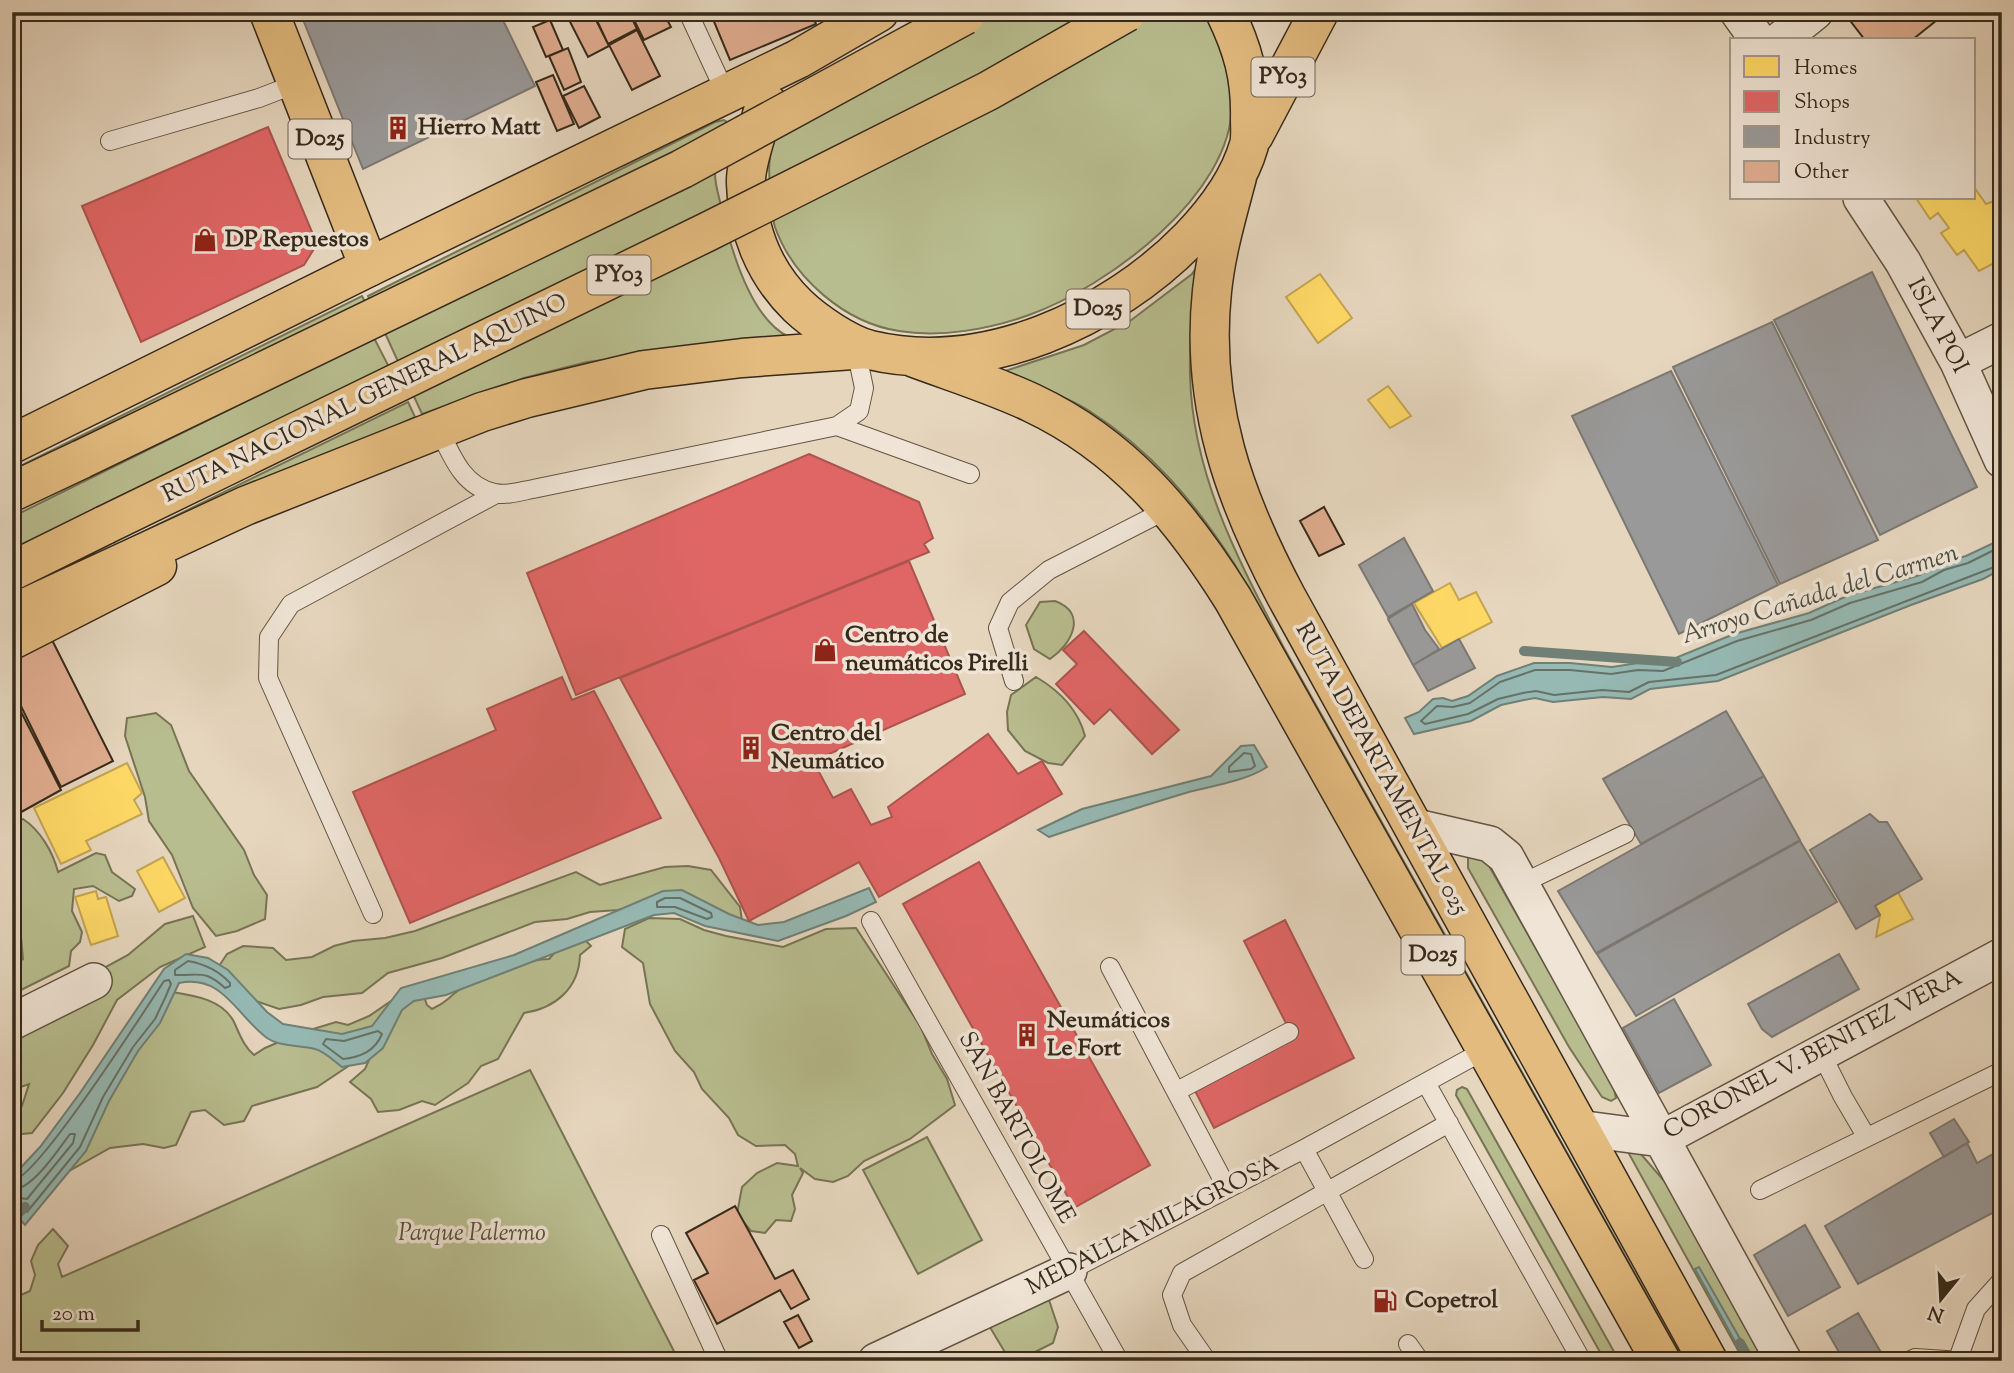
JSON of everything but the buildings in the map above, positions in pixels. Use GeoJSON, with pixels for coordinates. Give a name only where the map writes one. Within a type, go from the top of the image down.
{"type":"FeatureCollection","features":[{"type":"Feature","properties":{"kind":"main road","name":"D025"},"geometry":{"type":"LineString","coordinates":[[269,12],[369,267]]}},
{"type":"Feature","properties":{"kind":"main road"},"geometry":{"type":"LineString","coordinates":[[12,492],[682,169],[971,12]]}},
{"type":"Feature","properties":{"kind":"main road","name":"RUTA NACIONAL GENERAL AQUINO"},"geometry":{"type":"LineString","coordinates":[[12,571],[707,232],[988,91],[1127,12]]}},
{"type":"Feature","properties":{"kind":"main road","name":"D025"},"geometry":{"type":"LineString","coordinates":[[866,15],[798,59],[763,111],[745,180],[750,223],[762,258],[783,292],[816,323],[861,350],[912,357],[979,352],[1029,340],[1087,315],[1123,295],[1171,257],[1205,222],[1243,160],[1250,88],[1240,44],[1225,12]]}},
{"type":"Feature","properties":{"kind":"main road","name":"PY03"},"geometry":{"type":"LineString","coordinates":[[1243,160],[1319,12]]}},
{"type":"Feature","properties":{"kind":"main road"},"geometry":{"type":"LineString","coordinates":[[12,444],[798,59]]}},
{"type":"Feature","properties":{"kind":"main road","name":"RUTA DEPARTAMENTAL 025"},"geometry":{"type":"LineString","coordinates":[[1243,160],[1222,233],[1212,291],[1209,337],[1212,386],[1233,483],[1255,535],[1412,826],[1708,1361]]}},
{"type":"Feature","properties":{"kind":"main road","name":"RUTA NACIONAL GENERAL AQUINO"},"geometry":{"type":"LineString","coordinates":[[12,614],[246,506],[482,412],[559,388],[644,370],[742,358],[861,350]]}},
{"type":"Feature","properties":{"kind":"main road","name":"RUTA DEPARTAMENTAL 025"},"geometry":{"type":"LineString","coordinates":[[912,357],[1033,404],[1081,431],[1130,469],[1170,508],[1202,550],[1233,599],[1661,1361]]}},
{"type":"Feature","properties":{"kind":"main road"},"geometry":{"type":"LineString","coordinates":[[12,640],[401,445]]}},
{"type":"Feature","properties":{"kind":"street"},"geometry":{"type":"LineString","coordinates":[[1738,12],[1757,38]]}},
{"type":"Feature","properties":{"kind":"street"},"geometry":{"type":"LineString","coordinates":[[1782,38],[1815,12]]}},
{"type":"Feature","properties":{"kind":"street","name":"ISLA POI"},"geometry":{"type":"LineString","coordinates":[[1862,200],[1903,262],[1958,362],[2002,460]]}},
{"type":"Feature","properties":{"kind":"street"},"geometry":{"type":"LineString","coordinates":[[1958,362],[2002,340]]}},
{"type":"Feature","properties":{"kind":"street"},"geometry":{"type":"LineString","coordinates":[[1412,826],[1490,844],[1506,857],[1784,1361]]}},
{"type":"Feature","properties":{"kind":"street","name":"CORONEL V. BENITEZ VERA"},"geometry":{"type":"LineString","coordinates":[[1578,1128],[1661,1139],[2002,956]]}},
{"type":"Feature","properties":{"kind":"street"},"geometry":{"type":"LineString","coordinates":[[12,1022],[94,981]]}},
{"type":"Feature","properties":{"kind":"street","name":"MEDALLA MILAGROSA"},"geometry":{"type":"LineString","coordinates":[[876,1361],[1069,1271]]}},
{"type":"Feature","properties":{"kind":"lane"},"geometry":{"type":"LineString","coordinates":[[688,12],[726,94]]}},
{"type":"Feature","properties":{"kind":"lane"},"geometry":{"type":"LineString","coordinates":[[110,141],[259,98],[298,83]]}},
{"type":"Feature","properties":{"kind":"lane"},"geometry":{"type":"LineString","coordinates":[[373,915],[268,678],[270,637],[291,604],[496,494],[533,489],[837,426],[859,411],[864,388],[861,350]]}},
{"type":"Feature","properties":{"kind":"lane"},"geometry":{"type":"LineString","coordinates":[[837,426],[970,474]]}},
{"type":"Feature","properties":{"kind":"lane"},"geometry":{"type":"LineString","coordinates":[[439,429],[454,461],[473,484],[496,494]]}},
{"type":"Feature","properties":{"kind":"lane"},"geometry":{"type":"LineString","coordinates":[[1014,681],[998,628],[1010,602],[1049,570],[1170,508]]}},
{"type":"Feature","properties":{"kind":"lane"},"geometry":{"type":"LineString","coordinates":[[1521,884],[1625,834]]}},
{"type":"Feature","properties":{"kind":"lane","name":"SAN BARTOLOME"},"geometry":{"type":"LineString","coordinates":[[871,920],[1119,1361]]}},
{"type":"Feature","properties":{"kind":"lane"},"geometry":{"type":"LineString","coordinates":[[1110,967],[1227,1188]]}},
{"type":"Feature","properties":{"kind":"lane"},"geometry":{"type":"LineString","coordinates":[[1177,1091],[1289,1032]]}},
{"type":"Feature","properties":{"kind":"lane","name":"MEDALLA MILAGROSA"},"geometry":{"type":"LineString","coordinates":[[1069,1271],[1304,1149],[1487,1049]]}},
{"type":"Feature","properties":{"kind":"lane"},"geometry":{"type":"LineString","coordinates":[[1821,1053],[1866,1136]]}},
{"type":"Feature","properties":{"kind":"lane"},"geometry":{"type":"LineString","coordinates":[[1759,1191],[2002,1070]]}},
{"type":"Feature","properties":{"kind":"lane"},"geometry":{"type":"LineString","coordinates":[[1426,1083],[1583,1361]]}},
{"type":"Feature","properties":{"kind":"lane"},"geometry":{"type":"LineString","coordinates":[[1207,1361],[1182,1325],[1172,1295],[1182,1273],[1449,1123]]}},
{"type":"Feature","properties":{"kind":"lane"},"geometry":{"type":"LineString","coordinates":[[1304,1149],[1364,1259]]}},
{"type":"Feature","properties":{"kind":"lane"},"geometry":{"type":"LineString","coordinates":[[661,1235],[719,1361]]}},
{"type":"Feature","properties":{"kind":"lane"},"geometry":{"type":"LineString","coordinates":[[1909,1361],[1959,1360],[1976,1308],[2002,1280]]}},
{"type":"Feature","properties":{"kind":"lane"},"geometry":{"type":"LineString","coordinates":[[1408,1344],[1420,1361]]}},
{"type":"Feature","properties":{"kind":"green space"},"geometry":{"type":"Polygon","coordinates":[[[932,12],[1207,12],[1225,56],[1232,103],[1227,137],[1212,171],[1189,203],[1160,233],[1128,260],[1060,302],[1029,315],[948,333],[899,331],[859,319],[824,295],[808,280],[783,246],[773,215],[769,171],[773,141],[785,110],[792,101],[932,12]]]}},
{"type":"Feature","properties":{"kind":"green space"},"geometry":{"type":"Polygon","coordinates":[[[724,120],[727,127],[718,156],[715,178],[730,241],[752,298],[775,328],[789,337],[587,362],[524,378],[422,414],[368,296],[715,122],[724,120]]]}},
{"type":"Feature","properties":{"kind":"green space"},"geometry":{"type":"Polygon","coordinates":[[[1196,268],[1190,361],[1193,411],[1209,482],[1235,550],[1284,648],[1684,1361],[1680,1361],[1220,542],[1170,479],[1152,460],[1111,426],[1078,404],[1005,371],[1084,345],[1130,321],[1192,274],[1196,268]]]}},
{"type":"Feature","properties":{"kind":"green space"},"geometry":{"type":"Polygon","coordinates":[[[362,296],[365,302],[12,474],[12,470],[362,296]]]}},
{"type":"Feature","properties":{"kind":"green space"},"geometry":{"type":"Polygon","coordinates":[[[374,338],[389,367],[12,555],[12,517],[374,338]]]}},
{"type":"Feature","properties":{"kind":"green space"},"geometry":{"type":"Polygon","coordinates":[[[408,402],[415,417],[12,604],[12,596],[408,402]]]}},
{"type":"Feature","properties":{"kind":"green space"},"geometry":{"type":"Polygon","coordinates":[[[1055,601],[1065,606],[1074,621],[1065,645],[1050,659],[1034,649],[1026,625],[1040,602],[1055,601]]]}},
{"type":"Feature","properties":{"kind":"green space"},"geometry":{"type":"Polygon","coordinates":[[[1036,677],[1053,688],[1073,709],[1085,736],[1062,765],[1048,763],[1025,751],[1008,730],[1007,712],[1011,695],[1036,677]]]}},
{"type":"Feature","properties":{"kind":"green space"},"geometry":{"type":"Polygon","coordinates":[[[156,713],[171,725],[189,771],[244,850],[254,875],[267,895],[265,919],[237,931],[216,936],[193,908],[172,855],[149,821],[145,797],[125,736],[127,718],[156,713]]]}},
{"type":"Feature","properties":{"kind":"green space"},"geometry":{"type":"Polygon","coordinates":[[[23,819],[45,842],[58,872],[96,853],[105,855],[112,872],[135,889],[132,896],[119,901],[93,886],[74,889],[72,911],[82,932],[80,942],[71,951],[69,966],[15,993],[12,990],[12,968],[23,959],[21,937],[12,915],[12,823],[23,819]]]}},
{"type":"Feature","properties":{"kind":"green space"},"geometry":{"type":"Polygon","coordinates":[[[1468,855],[1484,857],[1613,1084],[1616,1098],[1611,1101],[1602,1097],[1569,1047],[1468,868],[1468,855]]]}},
{"type":"Feature","properties":{"kind":"green space"},"geometry":{"type":"Polygon","coordinates":[[[688,866],[711,870],[740,907],[742,921],[639,904],[618,910],[590,912],[567,919],[535,922],[442,958],[388,973],[362,993],[323,997],[279,1009],[253,1000],[219,966],[227,954],[243,946],[273,948],[286,960],[312,957],[334,946],[353,941],[385,938],[415,931],[576,872],[600,885],[665,867],[688,866]]]}},
{"type":"Feature","properties":{"kind":"green space"},"geometry":{"type":"Polygon","coordinates":[[[193,916],[205,947],[160,967],[117,1000],[63,1093],[32,1133],[12,1135],[12,1109],[22,1106],[29,1084],[12,1090],[12,1018],[128,955],[165,924],[193,916]]]}},
{"type":"Feature","properties":{"kind":"green space"},"geometry":{"type":"Polygon","coordinates":[[[649,918],[680,919],[726,936],[783,947],[826,929],[856,928],[921,1027],[932,1054],[947,1079],[955,1105],[910,1139],[864,1161],[848,1176],[833,1182],[815,1179],[800,1168],[803,1173],[792,1195],[795,1209],[791,1221],[776,1220],[765,1233],[751,1231],[737,1214],[742,1187],[757,1173],[777,1163],[798,1166],[795,1154],[785,1145],[756,1146],[738,1135],[729,1118],[702,1089],[694,1072],[675,1051],[650,1004],[643,963],[622,947],[625,929],[649,918]]]}},
{"type":"Feature","properties":{"kind":"green space"},"geometry":{"type":"Polygon","coordinates":[[[584,939],[591,946],[580,955],[575,977],[564,995],[546,1006],[524,1013],[498,1059],[481,1066],[468,1083],[435,1105],[422,1101],[399,1110],[378,1112],[371,1099],[350,1082],[365,1069],[374,1049],[317,1087],[252,1106],[244,1121],[224,1125],[205,1110],[191,1112],[176,1145],[164,1148],[143,1144],[110,1148],[53,1180],[166,991],[204,999],[222,1008],[229,1014],[244,1044],[254,1055],[300,1033],[336,1022],[348,1025],[369,1016],[394,999],[423,994],[427,1005],[432,1009],[473,982],[514,966],[549,959],[558,949],[584,939]]]}},
{"type":"Feature","properties":{"kind":"green space","name":"Parque Palermo"},"geometry":{"type":"Polygon","coordinates":[[[530,1070],[679,1361],[12,1361],[12,1299],[30,1291],[35,1275],[31,1261],[38,1245],[53,1229],[68,1246],[58,1264],[62,1277],[530,1070]]]}},
{"type":"Feature","properties":{"kind":"green space"},"geometry":{"type":"Polygon","coordinates":[[[1462,1087],[1467,1089],[1617,1361],[1605,1361],[1456,1095],[1457,1090],[1462,1087]]]}},
{"type":"Feature","properties":{"kind":"green space"},"geometry":{"type":"Polygon","coordinates":[[[927,1137],[982,1240],[918,1274],[863,1170],[927,1137]]]}},
{"type":"Feature","properties":{"kind":"green space"},"geometry":{"type":"Polygon","coordinates":[[[1634,1146],[1665,1182],[1765,1361],[1744,1361],[1628,1152],[1634,1146]]]}},
{"type":"Feature","properties":{"kind":"green space"},"geometry":{"type":"Polygon","coordinates":[[[1045,1288],[1058,1327],[1053,1343],[1025,1357],[1006,1354],[985,1319],[1045,1288]]]}},
{"type":"Feature","properties":{"kind":"water"},"geometry":{"type":"Polygon","coordinates":[[[2002,539],[2002,569],[1983,579],[1718,681],[1650,689],[1631,699],[1603,697],[1553,702],[1535,698],[1501,705],[1471,721],[1414,734],[1405,718],[1419,712],[1433,699],[1452,701],[1468,696],[1497,676],[1534,663],[1612,667],[1638,663],[1661,664],[1734,634],[1809,613],[1847,596],[1920,575],[1941,563],[1966,556],[2002,539]]]}},
{"type":"Feature","properties":{"kind":"water"},"geometry":{"type":"Polygon","coordinates":[[[1254,745],[1267,767],[1250,776],[1171,797],[1049,837],[1038,830],[1082,809],[1211,776],[1241,746],[1254,745]]]}},
{"type":"Feature","properties":{"kind":"water"},"geometry":{"type":"Polygon","coordinates":[[[869,888],[876,902],[778,941],[705,926],[674,913],[654,915],[446,995],[414,1001],[402,1010],[383,1048],[365,1063],[342,1067],[318,1050],[278,1043],[267,1038],[218,990],[194,982],[179,983],[160,1023],[138,1051],[109,1101],[86,1151],[25,1225],[12,1210],[12,1177],[40,1147],[80,1093],[164,969],[186,954],[208,958],[228,970],[267,1012],[283,1024],[342,1034],[372,1026],[401,988],[514,955],[663,891],[682,890],[729,914],[758,925],[784,922],[869,888]]]}},
{"type":"Feature","properties":{"kind":"water"},"geometry":{"type":"Polygon","coordinates":[[[1699,1267],[1747,1351],[1742,1354],[1695,1269],[1699,1267]]]}},
{"type":"Feature","properties":{"kind":"waterway","name":"Arroyo Cañada del Carmen"},"geometry":{"type":"LineString","coordinates":[[1524,651],[1677,662]]}},
{"type":"Feature","properties":{"kind":"waterway","name":"Arroyo Cañada del Carmen"},"geometry":{"type":"LineString","coordinates":[[12,1219],[25,1207]]}},
{"type":"Feature","properties":{"kind":"waterway"},"geometry":{"type":"LineString","coordinates":[[1740,1343],[1750,1361]]}},
{"type":"Feature","properties":{"kind":"place","name":"Hierro Matt"},"geometry":{"type":"Point","coordinates":[398,128]}},
{"type":"Feature","properties":{"kind":"place","name":"DP Repuestos"},"geometry":{"type":"Point","coordinates":[205,240]}},
{"type":"Feature","properties":{"kind":"place","name":"Centro de neumáticos Pirelli"},"geometry":{"type":"Point","coordinates":[825,650]}},
{"type":"Feature","properties":{"kind":"place","name":"Centro del Neumático"},"geometry":{"type":"Point","coordinates":[751,748]}},
{"type":"Feature","properties":{"kind":"place","name":"Neumáticos Le Fort"},"geometry":{"type":"Point","coordinates":[1027,1035]}},
{"type":"Feature","properties":{"kind":"place","name":"Copetrol"},"geometry":{"type":"Point","coordinates":[1385,1301]}}]}
